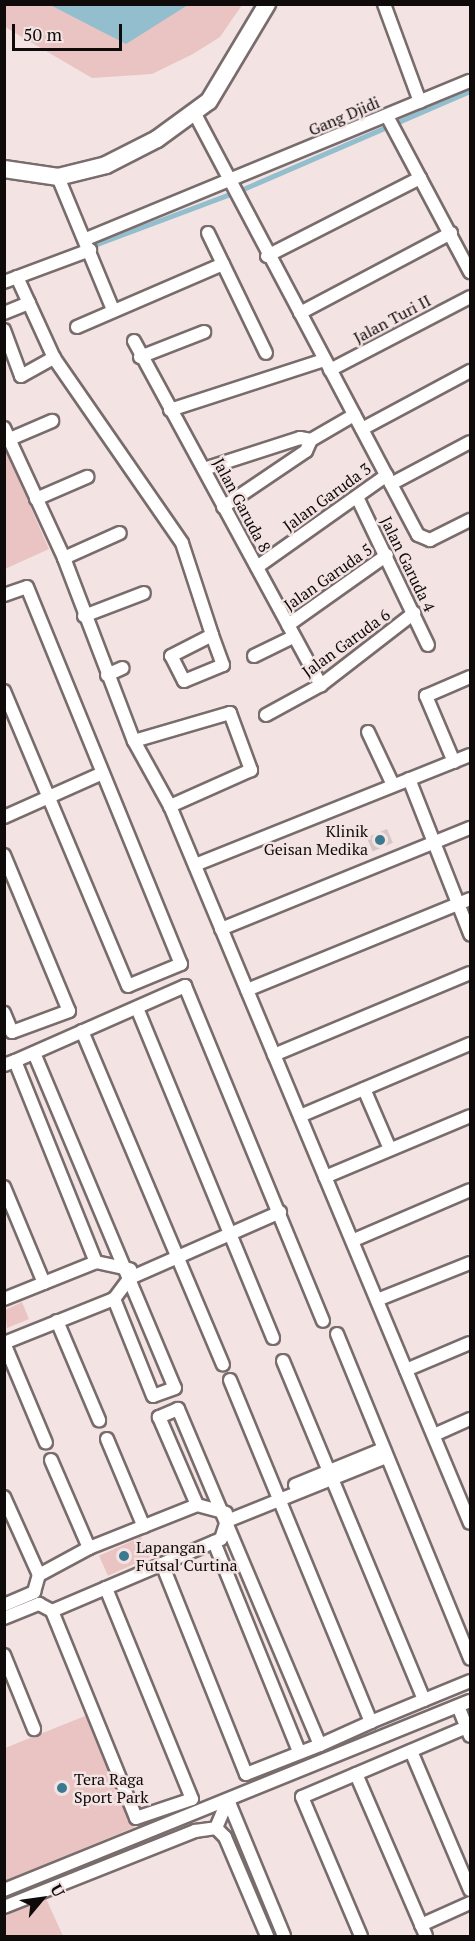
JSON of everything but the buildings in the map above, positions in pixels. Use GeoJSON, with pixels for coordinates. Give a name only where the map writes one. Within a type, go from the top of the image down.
{"type":"FeatureCollection","features":[{"type":"Feature","properties":{"kind":"street"},"geometry":{"type":"LineString","coordinates":[[4,169],[58,177],[106,165],[195,114],[220,87],[267,4]]}},
{"type":"Feature","properties":{"kind":"street"},"geometry":{"type":"LineString","coordinates":[[384,4],[420,102]]}},
{"type":"Feature","properties":{"kind":"street","name":"Gang Djidi"},"geometry":{"type":"LineString","coordinates":[[4,282],[231,182],[471,81]]}},
{"type":"Feature","properties":{"kind":"street"},"geometry":{"type":"LineString","coordinates":[[195,114],[267,255],[423,540],[471,520]]}},
{"type":"Feature","properties":{"kind":"street"},"geometry":{"type":"LineString","coordinates":[[387,116],[471,272]]}},
{"type":"Feature","properties":{"kind":"street"},"geometry":{"type":"LineString","coordinates":[[58,177],[88,244],[113,310]]}},
{"type":"Feature","properties":{"kind":"street"},"geometry":{"type":"LineString","coordinates":[[267,255],[420,178]]}},
{"type":"Feature","properties":{"kind":"street"},"geometry":{"type":"LineString","coordinates":[[208,232],[266,353]]}},
{"type":"Feature","properties":{"kind":"street"},"geometry":{"type":"LineString","coordinates":[[300,313],[450,233]]}},
{"type":"Feature","properties":{"kind":"street"},"geometry":{"type":"LineString","coordinates":[[77,327],[223,264]]}},
{"type":"Feature","properties":{"kind":"street"},"geometry":{"type":"LineString","coordinates":[[17,277],[54,358],[182,543],[212,635]]}},
{"type":"Feature","properties":{"kind":"street","name":"Jalan Turi II"},"geometry":{"type":"LineString","coordinates":[[171,410],[327,365],[471,297]]}},
{"type":"Feature","properties":{"kind":"street"},"geometry":{"type":"LineString","coordinates":[[4,313],[29,303]]}},
{"type":"Feature","properties":{"kind":"street"},"geometry":{"type":"LineString","coordinates":[[4,330],[21,376],[54,358]]}},
{"type":"Feature","properties":{"kind":"street"},"geometry":{"type":"LineString","coordinates":[[140,357],[204,332]]}},
{"type":"Feature","properties":{"kind":"street","name":"Jalan Garuda 8"},"geometry":{"type":"LineString","coordinates":[[134,341],[140,357],[204,469],[321,685]]}},
{"type":"Feature","properties":{"kind":"street"},"geometry":{"type":"LineString","coordinates":[[362,429],[471,371]]}},
{"type":"Feature","properties":{"kind":"street"},"geometry":{"type":"LineString","coordinates":[[223,507],[306,451],[311,440],[354,416]]}},
{"type":"Feature","properties":{"kind":"street"},"geometry":{"type":"LineString","coordinates":[[52,421],[7,433],[64,558],[84,616],[134,741],[170,806],[325,1177],[354,1240],[406,1370],[434,1435],[465,1494],[471,1523]]}},
{"type":"Feature","properties":{"kind":"street"},"geometry":{"type":"LineString","coordinates":[[204,469],[300,438],[311,440]]}},
{"type":"Feature","properties":{"kind":"street","name":"Jalan Garuda 3"},"geometry":{"type":"LineString","coordinates":[[257,567],[357,498],[389,479],[471,442]]}},
{"type":"Feature","properties":{"kind":"street"},"geometry":{"type":"LineString","coordinates":[[36,499],[87,477]]}},
{"type":"Feature","properties":{"kind":"street","name":"Jalan Garuda 4"},"geometry":{"type":"LineString","coordinates":[[357,498],[387,555],[428,645]]}},
{"type":"Feature","properties":{"kind":"street"},"geometry":{"type":"LineString","coordinates":[[64,558],[120,533]]}},
{"type":"Feature","properties":{"kind":"street","name":"Jalan Garuda 5"},"geometry":{"type":"LineString","coordinates":[[254,656],[291,631],[387,555]]}},
{"type":"Feature","properties":{"kind":"street"},"geometry":{"type":"LineString","coordinates":[[4,595],[27,587],[181,964],[128,987],[4,691]]}},
{"type":"Feature","properties":{"kind":"street"},"geometry":{"type":"LineString","coordinates":[[84,616],[144,593]]}},
{"type":"Feature","properties":{"kind":"street","name":"Jalan Garuda 6"},"geometry":{"type":"LineString","coordinates":[[266,715],[321,685],[414,614]]}},
{"type":"Feature","properties":{"kind":"street"},"geometry":{"type":"LineString","coordinates":[[107,675],[123,668]]}},
{"type":"Feature","properties":{"kind":"street"},"geometry":{"type":"LineString","coordinates":[[454,762],[426,696],[471,678]]}},
{"type":"Feature","properties":{"kind":"street"},"geometry":{"type":"LineString","coordinates":[[134,741],[230,712],[251,770],[170,806]]}},
{"type":"Feature","properties":{"kind":"street"},"geometry":{"type":"LineString","coordinates":[[368,732],[393,785]]}},
{"type":"Feature","properties":{"kind":"street"},"geometry":{"type":"LineString","coordinates":[[195,865],[471,755]]}},
{"type":"Feature","properties":{"kind":"street"},"geometry":{"type":"LineString","coordinates":[[4,817],[103,773]]}},
{"type":"Feature","properties":{"kind":"street"},"geometry":{"type":"LineString","coordinates":[[409,778],[434,843],[465,902],[471,934]]}},
{"type":"Feature","properties":{"kind":"street"},"geometry":{"type":"LineString","coordinates":[[221,929],[471,828]]}},
{"type":"Feature","properties":{"kind":"street"},"geometry":{"type":"LineString","coordinates":[[4,855],[69,1011],[12,1032],[4,1013]]}},
{"type":"Feature","properties":{"kind":"street"},"geometry":{"type":"LineString","coordinates":[[247,990],[465,902]]}},
{"type":"Feature","properties":{"kind":"street"},"geometry":{"type":"LineString","coordinates":[[274,1055],[471,973]]}},
{"type":"Feature","properties":{"kind":"street"},"geometry":{"type":"LineString","coordinates":[[96,1262],[10,1063],[185,986],[279,1209],[322,1321]]}},
{"type":"Feature","properties":{"kind":"street"},"geometry":{"type":"LineString","coordinates":[[136,1008],[273,1338]]}},
{"type":"Feature","properties":{"kind":"street"},"geometry":{"type":"LineString","coordinates":[[82,1032],[223,1364]]}},
{"type":"Feature","properties":{"kind":"street"},"geometry":{"type":"LineString","coordinates":[[300,1116],[471,1044]]}},
{"type":"Feature","properties":{"kind":"street"},"geometry":{"type":"LineString","coordinates":[[33,1053],[175,1388],[153,1396],[114,1299]]}},
{"type":"Feature","properties":{"kind":"street"},"geometry":{"type":"LineString","coordinates":[[364,1089],[390,1149]]}},
{"type":"Feature","properties":{"kind":"street"},"geometry":{"type":"LineString","coordinates":[[325,1177],[471,1116]]}},
{"type":"Feature","properties":{"kind":"street"},"geometry":{"type":"LineString","coordinates":[[4,1187],[44,1283]]}},
{"type":"Feature","properties":{"kind":"street"},"geometry":{"type":"LineString","coordinates":[[354,1240],[471,1190]]}},
{"type":"Feature","properties":{"kind":"street"},"geometry":{"type":"LineString","coordinates":[[46,1443],[4,1343],[114,1299],[128,1274],[279,1209]]}},
{"type":"Feature","properties":{"kind":"street"},"geometry":{"type":"LineString","coordinates":[[4,1299],[96,1262],[128,1274]]}},
{"type":"Feature","properties":{"kind":"street"},"geometry":{"type":"LineString","coordinates":[[377,1300],[471,1263]]}},
{"type":"Feature","properties":{"kind":"street"},"geometry":{"type":"LineString","coordinates":[[57,1322],[99,1420]]}},
{"type":"Feature","properties":{"kind":"street"},"geometry":{"type":"LineString","coordinates":[[337,1334],[471,1659]]}},
{"type":"Feature","properties":{"kind":"street"},"geometry":{"type":"LineString","coordinates":[[406,1370],[471,1343]]}},
{"type":"Feature","properties":{"kind":"street"},"geometry":{"type":"LineString","coordinates":[[283,1360],[424,1701]]}},
{"type":"Feature","properties":{"kind":"street"},"geometry":{"type":"LineString","coordinates":[[230,1380],[371,1722]]}},
{"type":"Feature","properties":{"kind":"street"},"geometry":{"type":"LineString","coordinates":[[320,1745],[226,1517],[178,1409],[159,1417],[197,1505],[226,1517],[385,1453]]}},
{"type":"Feature","properties":{"kind":"street"},"geometry":{"type":"LineString","coordinates":[[434,1435],[471,1419]]}},
{"type":"Feature","properties":{"kind":"street"},"geometry":{"type":"LineString","coordinates":[[107,1439],[144,1527]]}},
{"type":"Feature","properties":{"kind":"street"},"geometry":{"type":"LineString","coordinates":[[51,1461],[89,1548]]}},
{"type":"Feature","properties":{"kind":"street"},"geometry":{"type":"LineString","coordinates":[[4,1497],[39,1575],[37,1598]]}},
{"type":"Feature","properties":{"kind":"street"},"geometry":{"type":"LineString","coordinates":[[39,1575],[89,1548],[197,1505]]}},
{"type":"Feature","properties":{"kind":"street"},"geometry":{"type":"LineString","coordinates":[[52,1611],[221,1539],[226,1517]]}},
{"type":"Feature","properties":{"kind":"street"},"geometry":{"type":"LineString","coordinates":[[214,1542],[299,1751]]}},
{"type":"Feature","properties":{"kind":"street"},"geometry":{"type":"LineString","coordinates":[[162,1564],[246,1774],[471,1682]]}},
{"type":"Feature","properties":{"kind":"street"},"geometry":{"type":"LineString","coordinates":[[37,1598],[52,1611],[136,1818],[192,1799],[106,1588]]}},
{"type":"Feature","properties":{"kind":"street"},"geometry":{"type":"LineString","coordinates":[[4,1605],[37,1598]]}},
{"type":"Feature","properties":{"kind":"street"},"geometry":{"type":"LineString","coordinates":[[4,1618],[37,1598]]}},
{"type":"Feature","properties":{"kind":"street"},"geometry":{"type":"LineString","coordinates":[[4,1655],[34,1730]]}},
{"type":"Feature","properties":{"kind":"street"},"geometry":{"type":"LineString","coordinates":[[4,1890],[471,1701]]}},
{"type":"Feature","properties":{"kind":"street"},"geometry":{"type":"LineString","coordinates":[[361,1936],[302,1797],[411,1751],[469,1731],[458,1706]]}},
{"type":"Feature","properties":{"kind":"street"},"geometry":{"type":"LineString","coordinates":[[411,1751],[471,1890]]}},
{"type":"Feature","properties":{"kind":"street"},"geometry":{"type":"LineString","coordinates":[[356,1774],[423,1930],[471,1904]]}},
{"type":"Feature","properties":{"kind":"street"},"geometry":{"type":"LineString","coordinates":[[216,1827],[228,1800]]}},
{"type":"Feature","properties":{"kind":"street"},"geometry":{"type":"LineString","coordinates":[[228,1800],[284,1936]]}},
{"type":"Feature","properties":{"kind":"street"},"geometry":{"type":"LineString","coordinates":[[4,1907],[195,1831],[216,1827]]}},
{"type":"Feature","properties":{"kind":"street"},"geometry":{"type":"LineString","coordinates":[[216,1827],[225,1837],[267,1936]]}},
{"type":"Feature","properties":{"kind":"shaded area"},"geometry":{"type":"Polygon","coordinates":[[[5,5],[50,5],[126,43],[188,5],[242,5],[220,37],[193,54],[152,74],[92,78],[5,27],[5,5]]]}},
{"type":"Feature","properties":{"kind":"shaded area"},"geometry":{"type":"Polygon","coordinates":[[[4,447],[49,549],[5,569],[4,569],[4,447]]]}},
{"type":"Feature","properties":{"kind":"shaded area"},"geometry":{"type":"Polygon","coordinates":[[[22,1302],[29,1319],[7,1328],[5,1310],[22,1302]]]}},
{"type":"Feature","properties":{"kind":"shaded area","name":"Lapangan Futsal Curtina"},"geometry":{"type":"Polygon","coordinates":[[[141,1537],[150,1557],[108,1576],[99,1556],[141,1537]]]}},
{"type":"Feature","properties":{"kind":"shaded area","name":"Tera Raga Sport Park"},"geometry":{"type":"Polygon","coordinates":[[[90,1714],[135,1827],[5,1881],[5,1748],[90,1714]]]}},
{"type":"Feature","properties":{"kind":"shaded area"},"geometry":{"type":"Polygon","coordinates":[[[44,1894],[63,1936],[5,1936],[4,1911],[44,1894]]]}},
{"type":"Feature","properties":{"kind":"water"},"geometry":{"type":"Polygon","coordinates":[[[50,5],[188,5],[126,44],[50,5]]]}},
{"type":"Feature","properties":{"kind":"waterway"},"geometry":{"type":"LineString","coordinates":[[89,247],[241,190],[470,91]]}},
{"type":"Feature","properties":{"kind":"place","name":"Klinik Geisan Medika"},"geometry":{"type":"Point","coordinates":[380,840]}},
{"type":"Feature","properties":{"kind":"place","name":"Lapangan Futsal Curtina"},"geometry":{"type":"Point","coordinates":[124,1556]}},
{"type":"Feature","properties":{"kind":"place","name":"Tera Raga Sport Park"},"geometry":{"type":"Point","coordinates":[62,1788]}}]}
